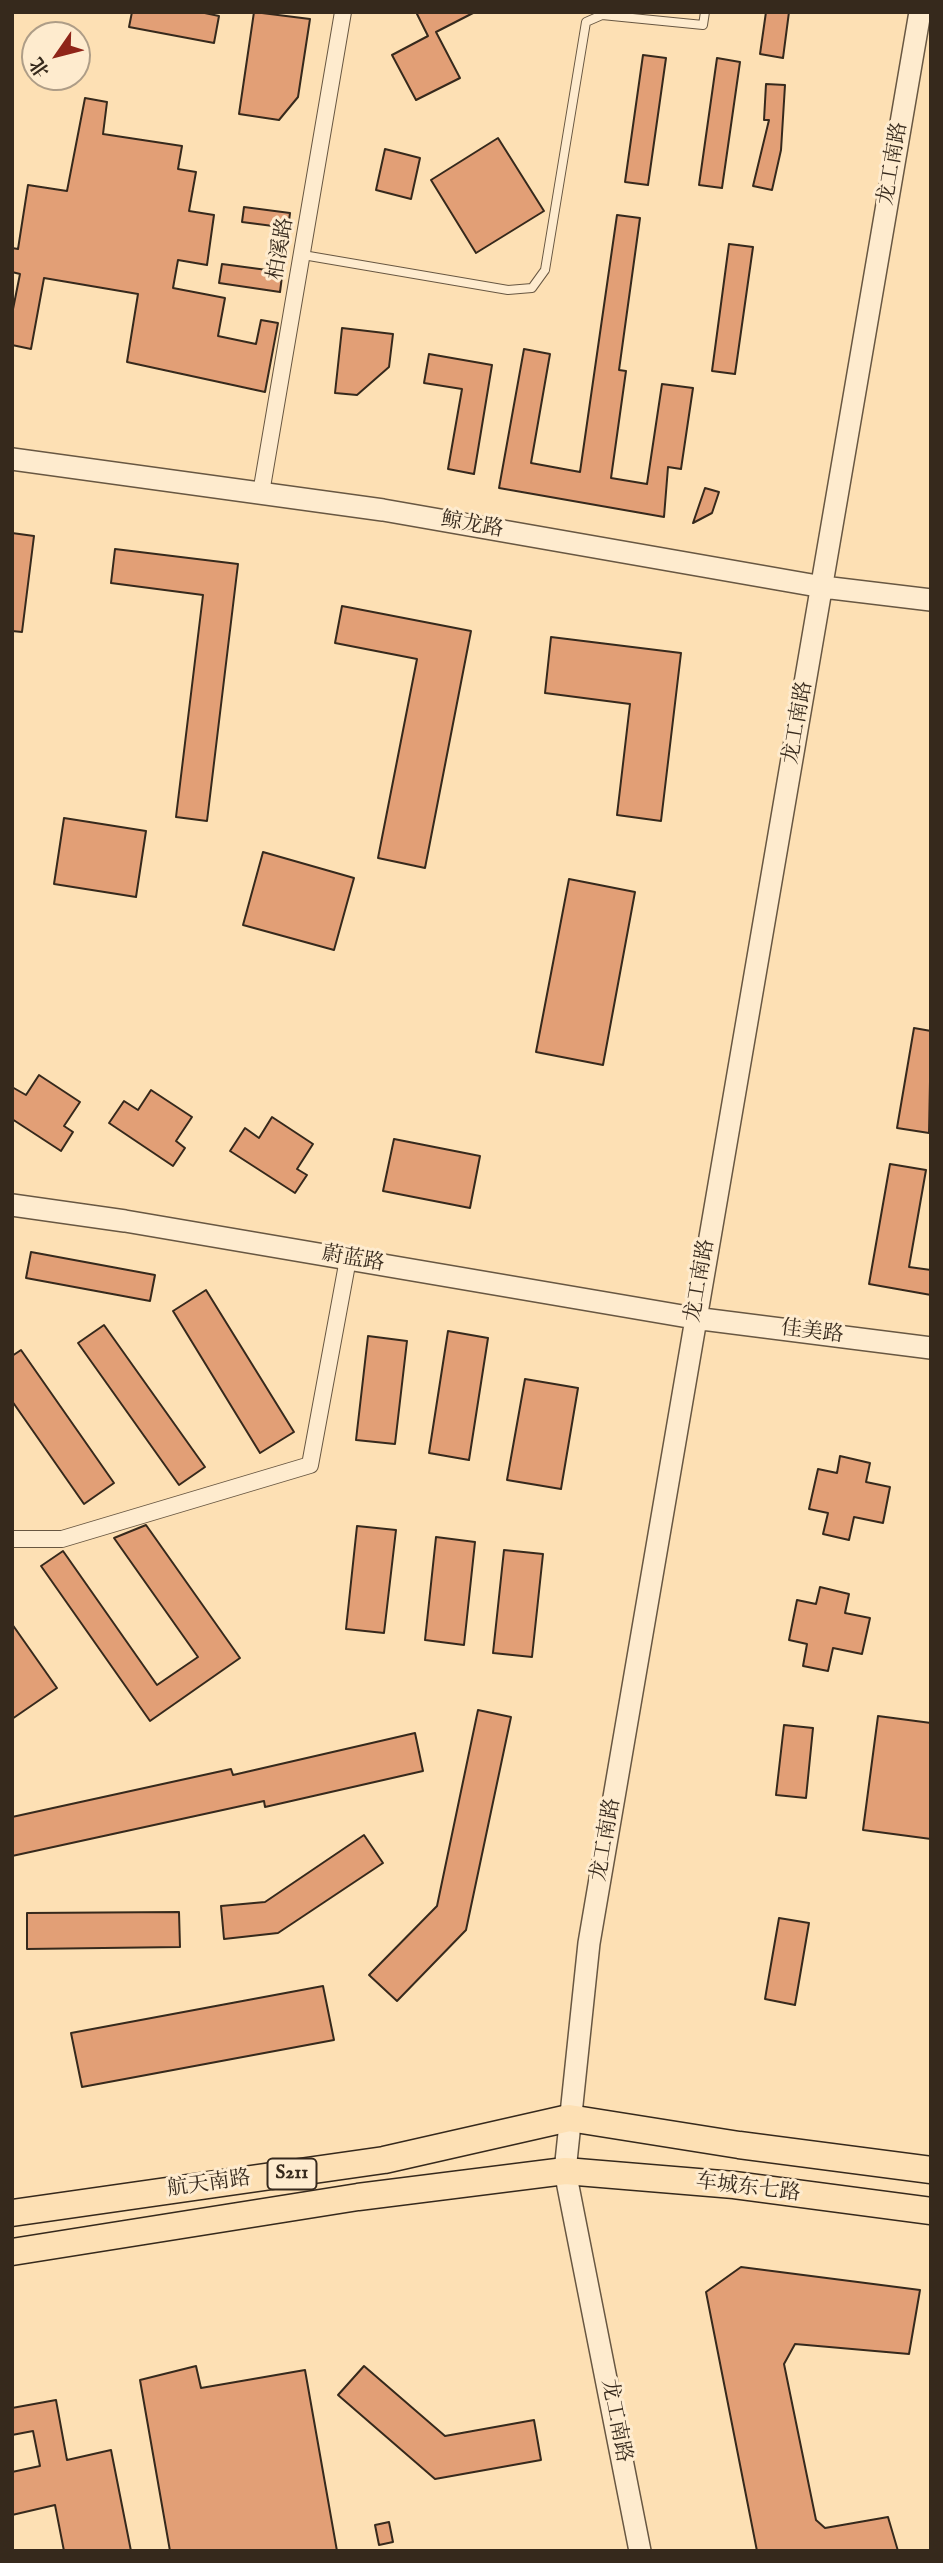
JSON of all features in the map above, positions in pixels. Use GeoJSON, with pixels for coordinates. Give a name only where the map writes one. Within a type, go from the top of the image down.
{"type":"FeatureCollection","features":[{"type":"Feature","properties":{"kind":"main road","name":"车城东七路"},"geometry":{"type":"LineString","coordinates":[[569,2118],[739,2145],[931,2169]]}},
{"type":"Feature","properties":{"kind":"main road","name":"航天南路"},"geometry":{"type":"LineString","coordinates":[[12,2213],[384,2161],[569,2118]]}},
{"type":"Feature","properties":{"kind":"main road","name":"车城东七路"},"geometry":{"type":"LineString","coordinates":[[565,2171],[734,2185],[931,2211]]}},
{"type":"Feature","properties":{"kind":"main road","name":"航天南路"},"geometry":{"type":"LineString","coordinates":[[12,2252],[358,2197],[565,2171]]}},
{"type":"Feature","properties":{"kind":"street","name":"柏溪路"},"geometry":{"type":"LineString","coordinates":[[261,493],[343,12]]}},
{"type":"Feature","properties":{"kind":"street","name":"龙工南路"},"geometry":{"type":"LineString","coordinates":[[640,2551],[565,2171],[569,2118],[589,1943],[694,1318],[823,587],[919,12]]}},
{"type":"Feature","properties":{"kind":"street","name":"鲸龙路"},"geometry":{"type":"LineString","coordinates":[[12,459],[383,510],[823,587],[931,600]]}},
{"type":"Feature","properties":{"kind":"street","name":"蔚蓝路"},"geometry":{"type":"LineString","coordinates":[[12,1205],[125,1221],[694,1318]]}},
{"type":"Feature","properties":{"kind":"street"},"geometry":{"type":"LineString","coordinates":[[12,1539],[62,1539],[310,1465],[348,1259]]}},
{"type":"Feature","properties":{"kind":"street","name":"佳美路"},"geometry":{"type":"LineString","coordinates":[[694,1318],[931,1348]]}},
{"type":"Feature","properties":{"kind":"lane"},"geometry":{"type":"LineString","coordinates":[[303,255],[508,290],[532,288],[545,270],[586,22],[602,15],[703,25],[705,12]]}},
{"type":"Feature","properties":{"kind":"building"},"geometry":{"type":"Polygon","coordinates":[[[132,12],[200,12],[219,16],[214,43],[129,27],[132,12]]]}},
{"type":"Feature","properties":{"kind":"building"},"geometry":{"type":"Polygon","coordinates":[[[254,12],[310,19],[298,97],[279,120],[239,114],[254,12]]]}},
{"type":"Feature","properties":{"kind":"building"},"geometry":{"type":"Polygon","coordinates":[[[416,12],[475,12],[436,32],[460,78],[416,100],[392,55],[428,36],[416,12]]]}},
{"type":"Feature","properties":{"kind":"building"},"geometry":{"type":"Polygon","coordinates":[[[766,12],[789,12],[783,58],[760,54],[766,12]]]}},
{"type":"Feature","properties":{"kind":"building"},"geometry":{"type":"Polygon","coordinates":[[[643,55],[666,58],[648,185],[625,182],[643,55]]]}},
{"type":"Feature","properties":{"kind":"building"},"geometry":{"type":"Polygon","coordinates":[[[717,58],[740,62],[722,188],[699,185],[717,58]]]}},
{"type":"Feature","properties":{"kind":"building"},"geometry":{"type":"Polygon","coordinates":[[[766,84],[785,85],[781,150],[772,190],[753,186],[769,120],[764,120],[766,84]]]}},
{"type":"Feature","properties":{"kind":"building"},"geometry":{"type":"Polygon","coordinates":[[[85,98],[107,102],[103,134],[182,146],[178,169],[196,172],[189,211],[214,215],[207,265],[178,260],[173,288],[225,298],[218,336],[256,344],[261,320],[278,323],[265,392],[127,362],[138,294],[44,278],[31,349],[12,345],[12,314],[20,274],[12,272],[12,248],[18,249],[28,185],[67,191],[85,98]]]}},
{"type":"Feature","properties":{"kind":"building"},"geometry":{"type":"Polygon","coordinates":[[[498,138],[544,211],[476,253],[431,180],[498,138]]]}},
{"type":"Feature","properties":{"kind":"building"},"geometry":{"type":"Polygon","coordinates":[[[385,149],[420,158],[411,199],[376,190],[385,149]]]}},
{"type":"Feature","properties":{"kind":"building"},"geometry":{"type":"Polygon","coordinates":[[[244,207],[290,213],[280,292],[219,283],[222,264],[267,270],[273,226],[242,222],[244,207]]]}},
{"type":"Feature","properties":{"kind":"building"},"geometry":{"type":"Polygon","coordinates":[[[617,215],[640,218],[619,370],[626,371],[611,478],[647,484],[662,384],[693,388],[681,469],[668,467],[664,517],[499,488],[524,349],[550,354],[531,463],[580,472],[617,215]]]}},
{"type":"Feature","properties":{"kind":"building"},"geometry":{"type":"Polygon","coordinates":[[[729,244],[753,247],[735,374],[712,371],[729,244]]]}},
{"type":"Feature","properties":{"kind":"building"},"geometry":{"type":"Polygon","coordinates":[[[342,328],[393,334],[389,367],[357,395],[335,393],[342,328]]]}},
{"type":"Feature","properties":{"kind":"building"},"geometry":{"type":"Polygon","coordinates":[[[429,354],[492,365],[474,474],[448,469],[462,389],[424,383],[429,354]]]}},
{"type":"Feature","properties":{"kind":"building"},"geometry":{"type":"Polygon","coordinates":[[[705,488],[719,492],[712,513],[693,523],[705,488]]]}},
{"type":"Feature","properties":{"kind":"building"},"geometry":{"type":"Polygon","coordinates":[[[12,533],[34,536],[22,632],[12,631],[12,533]]]}},
{"type":"Feature","properties":{"kind":"building"},"geometry":{"type":"Polygon","coordinates":[[[115,549],[238,564],[207,821],[176,817],[203,595],[111,583],[115,549]]]}},
{"type":"Feature","properties":{"kind":"building"},"geometry":{"type":"Polygon","coordinates":[[[342,606],[471,631],[425,868],[378,858],[417,659],[335,643],[342,606]]]}},
{"type":"Feature","properties":{"kind":"building"},"geometry":{"type":"Polygon","coordinates":[[[551,637],[681,653],[661,821],[617,815],[630,704],[545,693],[551,637]]]}},
{"type":"Feature","properties":{"kind":"building"},"geometry":{"type":"Polygon","coordinates":[[[64,818],[146,831],[136,897],[54,884],[64,818]]]}},
{"type":"Feature","properties":{"kind":"building"},"geometry":{"type":"Polygon","coordinates":[[[263,852],[354,878],[334,950],[243,925],[263,852]]]}},
{"type":"Feature","properties":{"kind":"building"},"geometry":{"type":"Polygon","coordinates":[[[569,879],[635,892],[603,1065],[536,1052],[569,879]]]}},
{"type":"Feature","properties":{"kind":"building"},"geometry":{"type":"Polygon","coordinates":[[[914,1028],[931,1031],[929,1133],[897,1128],[914,1028]]]}},
{"type":"Feature","properties":{"kind":"building"},"geometry":{"type":"Polygon","coordinates":[[[39,1075],[80,1102],[64,1126],[73,1132],[61,1151],[12,1119],[12,1087],[26,1095],[39,1075]]]}},
{"type":"Feature","properties":{"kind":"building"},"geometry":{"type":"Polygon","coordinates":[[[151,1090],[192,1117],[176,1141],[185,1148],[173,1166],[109,1123],[124,1101],[138,1110],[151,1090]]]}},
{"type":"Feature","properties":{"kind":"building"},"geometry":{"type":"Polygon","coordinates":[[[272,1117],[313,1144],[297,1169],[307,1175],[295,1193],[230,1151],[245,1128],[259,1138],[272,1117]]]}},
{"type":"Feature","properties":{"kind":"building"},"geometry":{"type":"Polygon","coordinates":[[[394,1139],[480,1156],[470,1208],[383,1191],[394,1139]]]}},
{"type":"Feature","properties":{"kind":"building"},"geometry":{"type":"Polygon","coordinates":[[[890,1164],[926,1170],[909,1267],[931,1270],[931,1295],[869,1284],[890,1164]]]}},
{"type":"Feature","properties":{"kind":"building"},"geometry":{"type":"Polygon","coordinates":[[[31,1252],[155,1275],[150,1301],[26,1278],[31,1252]]]}},
{"type":"Feature","properties":{"kind":"building"},"geometry":{"type":"Polygon","coordinates":[[[206,1290],[294,1432],[260,1453],[173,1311],[206,1290]]]}},
{"type":"Feature","properties":{"kind":"building"},"geometry":{"type":"Polygon","coordinates":[[[104,1325],[205,1467],[179,1485],[78,1343],[104,1325]]]}},
{"type":"Feature","properties":{"kind":"building"},"geometry":{"type":"Polygon","coordinates":[[[448,1331],[488,1338],[469,1460],[429,1453],[448,1331]]]}},
{"type":"Feature","properties":{"kind":"building"},"geometry":{"type":"Polygon","coordinates":[[[368,1336],[407,1341],[395,1444],[356,1440],[368,1336]]]}},
{"type":"Feature","properties":{"kind":"building"},"geometry":{"type":"Polygon","coordinates":[[[21,1350],[114,1483],[84,1504],[12,1401],[12,1356],[21,1350]]]}},
{"type":"Feature","properties":{"kind":"building"},"geometry":{"type":"Polygon","coordinates":[[[525,1379],[578,1388],[561,1489],[507,1480],[525,1379]]]}},
{"type":"Feature","properties":{"kind":"building"},"geometry":{"type":"Polygon","coordinates":[[[840,1456],[870,1463],[866,1482],[890,1487],[883,1523],[854,1517],[849,1540],[823,1534],[828,1513],[809,1509],[818,1469],[837,1473],[840,1456]]]}},
{"type":"Feature","properties":{"kind":"building"},"geometry":{"type":"Polygon","coordinates":[[[146,1525],[240,1658],[150,1721],[41,1566],[63,1551],[157,1685],[198,1657],[114,1538],[146,1525]]]}},
{"type":"Feature","properties":{"kind":"building"},"geometry":{"type":"Polygon","coordinates":[[[357,1526],[396,1530],[384,1633],[346,1629],[357,1526]]]}},
{"type":"Feature","properties":{"kind":"building"},"geometry":{"type":"Polygon","coordinates":[[[436,1537],[475,1542],[464,1645],[425,1640],[436,1537]]]}},
{"type":"Feature","properties":{"kind":"building"},"geometry":{"type":"Polygon","coordinates":[[[504,1550],[543,1554],[532,1657],[493,1653],[504,1550]]]}},
{"type":"Feature","properties":{"kind":"building"},"geometry":{"type":"Polygon","coordinates":[[[820,1587],[849,1594],[845,1613],[870,1618],[862,1654],[833,1648],[828,1671],[803,1666],[807,1644],[789,1640],[797,1600],[816,1604],[820,1587]]]}},
{"type":"Feature","properties":{"kind":"building"},"geometry":{"type":"Polygon","coordinates":[[[12,1624],[57,1688],[12,1719],[12,1624]]]}},
{"type":"Feature","properties":{"kind":"building"},"geometry":{"type":"Polygon","coordinates":[[[478,1710],[511,1717],[466,1930],[397,2001],[369,1975],[437,1906],[478,1710]]]}},
{"type":"Feature","properties":{"kind":"building"},"geometry":{"type":"Polygon","coordinates":[[[878,1716],[931,1723],[931,1839],[863,1830],[878,1716]]]}},
{"type":"Feature","properties":{"kind":"building"},"geometry":{"type":"Polygon","coordinates":[[[784,1725],[813,1728],[806,1798],[776,1795],[784,1725]]]}},
{"type":"Feature","properties":{"kind":"building"},"geometry":{"type":"Polygon","coordinates":[[[415,1733],[423,1771],[265,1807],[264,1801],[12,1856],[12,1817],[231,1769],[233,1775],[415,1733]]]}},
{"type":"Feature","properties":{"kind":"building"},"geometry":{"type":"Polygon","coordinates":[[[364,1835],[383,1863],[278,1933],[224,1939],[221,1906],[265,1902],[364,1835]]]}},
{"type":"Feature","properties":{"kind":"building"},"geometry":{"type":"Polygon","coordinates":[[[179,1912],[180,1947],[27,1949],[27,1913],[179,1912]]]}},
{"type":"Feature","properties":{"kind":"building"},"geometry":{"type":"Polygon","coordinates":[[[779,1918],[809,1923],[795,2005],[765,1999],[779,1918]]]}},
{"type":"Feature","properties":{"kind":"building"},"geometry":{"type":"Polygon","coordinates":[[[323,1986],[334,2040],[82,2087],[71,2033],[323,1986]]]}},
{"type":"Feature","properties":{"kind":"building"},"geometry":{"type":"Polygon","coordinates":[[[741,2267],[920,2290],[909,2354],[795,2344],[784,2364],[816,2520],[825,2528],[888,2517],[898,2551],[757,2551],[706,2292],[741,2267]]]}},
{"type":"Feature","properties":{"kind":"building"},"geometry":{"type":"Polygon","coordinates":[[[196,2366],[201,2388],[305,2370],[337,2551],[170,2551],[140,2380],[196,2366]]]}},
{"type":"Feature","properties":{"kind":"building"},"geometry":{"type":"Polygon","coordinates":[[[364,2366],[445,2436],[534,2420],[541,2460],[435,2479],[338,2395],[364,2366]]]}},
{"type":"Feature","properties":{"kind":"building"},"geometry":{"type":"Polygon","coordinates":[[[56,2400],[67,2460],[111,2450],[131,2551],[64,2551],[55,2505],[12,2515],[12,2472],[40,2466],[33,2431],[12,2435],[12,2408],[56,2400]]]}},
{"type":"Feature","properties":{"kind":"building"},"geometry":{"type":"Polygon","coordinates":[[[389,2522],[393,2542],[379,2545],[375,2525],[389,2522]]]}}]}
